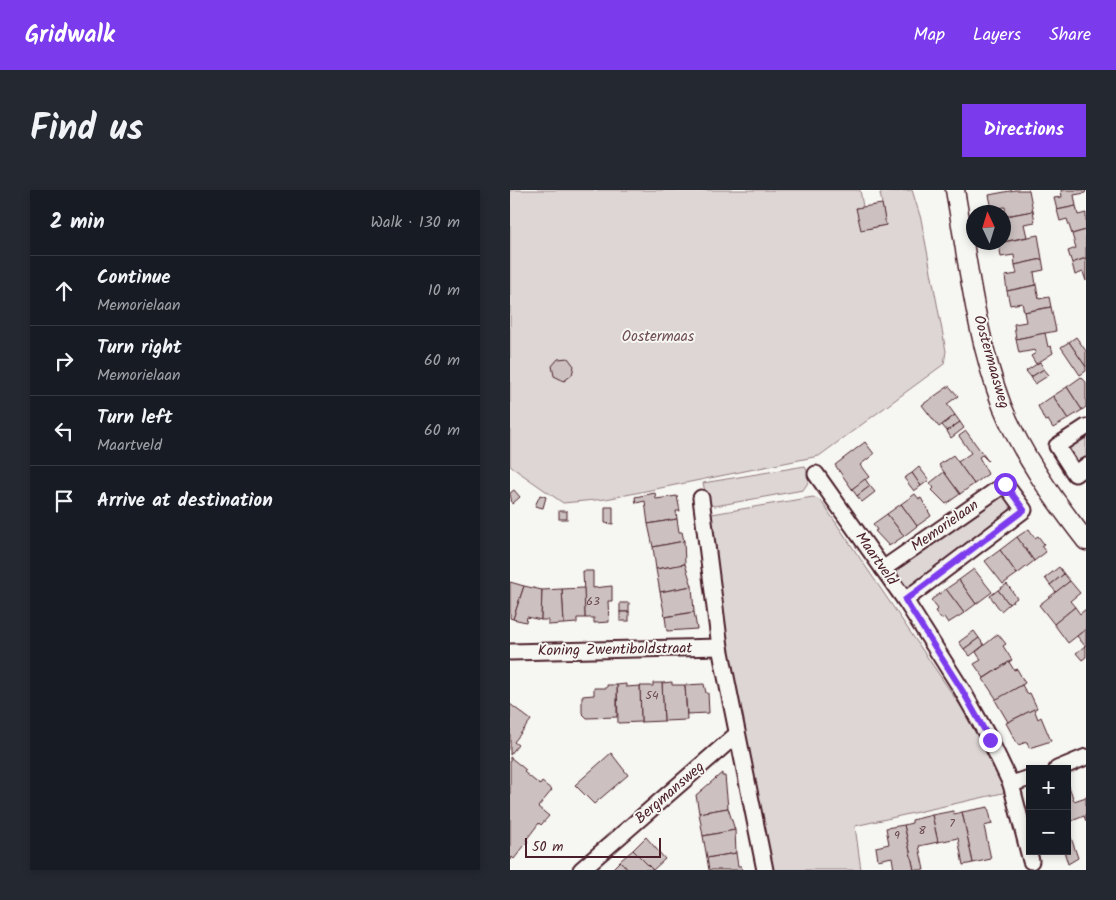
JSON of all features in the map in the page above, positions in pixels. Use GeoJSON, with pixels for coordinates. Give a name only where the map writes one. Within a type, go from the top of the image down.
{"type":"FeatureCollection","features":[{"type":"Feature","properties":{"kind":"street","name":"Oostermaasweg"},"geometry":{"type":"LineString","coordinates":[[955,190],[977,313],[1000,399],[1030,461],[1086,542]]}},
{"type":"Feature","properties":{"kind":"street"},"geometry":{"type":"LineString","coordinates":[[1086,427],[1057,446],[1075,474],[1086,466]]}},
{"type":"Feature","properties":{"kind":"street","name":"Maartveld"},"geometry":{"type":"LineString","coordinates":[[816,474],[905,600],[962,690],[990,740],[1011,784],[1031,862]]}},
{"type":"Feature","properties":{"kind":"street","name":"Memorielaan"},"geometry":{"type":"LineString","coordinates":[[883,569],[1005,484],[1014,494],[1024,510],[905,600]]}},
{"type":"Feature","properties":{"kind":"street"},"geometry":{"type":"LineString","coordinates":[[701,498],[720,647],[736,735],[765,870]]}},
{"type":"Feature","properties":{"kind":"street","name":"Koning Zwentiboldstraat"},"geometry":{"type":"LineString","coordinates":[[510,652],[720,647]]}},
{"type":"Feature","properties":{"kind":"street","name":"Bergmansweg"},"geometry":{"type":"LineString","coordinates":[[581,870],[736,735]]}},
{"type":"Feature","properties":{"kind":"street"},"geometry":{"type":"LineString","coordinates":[[1067,765],[1086,757]]}},
{"type":"Feature","properties":{"kind":"street"},"geometry":{"type":"LineString","coordinates":[[1011,784],[1026,779]]}},
{"type":"Feature","properties":{"kind":"green space","name":"Oostermaas"},"geometry":{"type":"Polygon","coordinates":[[[510,190],[860,190],[867,229],[886,225],[880,193],[912,190],[921,219],[946,351],[944,364],[819,456],[606,499],[563,503],[510,466],[510,190]]]}},
{"type":"Feature","properties":{"kind":"green space"},"geometry":{"type":"Polygon","coordinates":[[[1086,430],[1086,459],[1081,463],[1073,462],[1066,452],[1067,443],[1086,430]]]}},
{"type":"Feature","properties":{"kind":"green space"},"geometry":{"type":"Polygon","coordinates":[[[805,466],[810,480],[803,490],[715,506],[708,504],[703,483],[805,466]]]}},
{"type":"Feature","properties":{"kind":"green space"},"geometry":{"type":"Polygon","coordinates":[[[992,495],[1003,495],[1011,506],[1008,516],[907,589],[891,568],[992,495]]]}},
{"type":"Feature","properties":{"kind":"green space"},"geometry":{"type":"Polygon","coordinates":[[[813,497],[821,501],[983,739],[1007,792],[855,826],[861,870],[767,870],[739,735],[706,515],[813,497]]]}},
{"type":"Feature","properties":{"kind":"building"},"geometry":{"type":"Polygon","coordinates":[[[1015,190],[1029,190],[1033,211],[1011,215],[1011,205],[991,205],[989,195],[1015,190]]]}},
{"type":"Feature","properties":{"kind":"building"},"geometry":{"type":"Polygon","coordinates":[[[1061,190],[1086,190],[1085,193],[1074,195],[1076,206],[1057,210],[1054,198],[1062,197],[1061,190]]]}},
{"type":"Feature","properties":{"kind":"building"},"geometry":{"type":"Polygon","coordinates":[[[882,204],[886,225],[861,230],[856,208],[882,204]]]}},
{"type":"Feature","properties":{"kind":"building"},"geometry":{"type":"Polygon","coordinates":[[[1076,206],[1078,215],[1086,213],[1086,230],[1072,234],[1067,219],[1060,221],[1057,210],[1076,206]]]}},
{"type":"Feature","properties":{"kind":"building"},"geometry":{"type":"Polygon","coordinates":[[[1033,211],[1035,222],[1024,224],[1027,237],[1011,240],[1011,215],[1033,211]]]}},
{"type":"Feature","properties":{"kind":"building"},"geometry":{"type":"Polygon","coordinates":[[[1086,230],[1086,258],[1072,263],[1068,251],[1076,248],[1072,234],[1086,230]]]}},
{"type":"Feature","properties":{"kind":"building"},"geometry":{"type":"Polygon","coordinates":[[[1038,235],[1042,259],[1015,265],[1014,255],[1001,257],[1000,250],[1011,250],[1011,241],[1038,235]]]}},
{"type":"Feature","properties":{"kind":"building"},"geometry":{"type":"Polygon","coordinates":[[[1086,258],[1086,281],[1083,272],[1075,275],[1072,263],[1086,258]]]}},
{"type":"Feature","properties":{"kind":"building"},"geometry":{"type":"Polygon","coordinates":[[[1042,259],[1044,270],[1034,272],[1036,285],[1007,291],[1005,276],[1017,274],[1015,265],[1042,259]]]}},
{"type":"Feature","properties":{"kind":"building"},"geometry":{"type":"Polygon","coordinates":[[[1036,285],[1039,299],[1049,297],[1051,307],[1024,312],[1022,303],[1010,305],[1007,291],[1036,285]]]}},
{"type":"Feature","properties":{"kind":"building"},"geometry":{"type":"Polygon","coordinates":[[[1051,307],[1056,331],[1016,339],[1014,324],[1026,322],[1024,312],[1051,307]]]}},
{"type":"Feature","properties":{"kind":"building"},"geometry":{"type":"Polygon","coordinates":[[[1045,333],[1048,347],[1051,346],[1053,353],[1036,364],[1031,356],[1036,353],[1035,350],[1019,353],[1016,339],[1045,333]]]}},
{"type":"Feature","properties":{"kind":"building"},"geometry":{"type":"Polygon","coordinates":[[[1076,337],[1086,351],[1086,367],[1069,342],[1076,337]]]}},
{"type":"Feature","properties":{"kind":"building"},"geometry":{"type":"Polygon","coordinates":[[[1069,342],[1086,367],[1086,371],[1080,375],[1061,347],[1069,342]]]}},
{"type":"Feature","properties":{"kind":"building"},"geometry":{"type":"Polygon","coordinates":[[[568,358],[574,366],[572,375],[564,381],[554,376],[552,366],[558,359],[568,358]]]}},
{"type":"Feature","properties":{"kind":"building"},"geometry":{"type":"Polygon","coordinates":[[[1040,362],[1044,369],[1031,377],[1026,371],[1040,362]]]}},
{"type":"Feature","properties":{"kind":"building"},"geometry":{"type":"Polygon","coordinates":[[[1044,369],[1049,375],[1035,384],[1031,377],[1044,369]]]}},
{"type":"Feature","properties":{"kind":"building"},"geometry":{"type":"Polygon","coordinates":[[[1081,377],[1086,382],[1086,407],[1082,410],[1067,387],[1081,377]]]}},
{"type":"Feature","properties":{"kind":"building"},"geometry":{"type":"Polygon","coordinates":[[[949,386],[958,396],[947,404],[955,415],[939,427],[922,405],[949,386]]]}},
{"type":"Feature","properties":{"kind":"building"},"geometry":{"type":"Polygon","coordinates":[[[1067,387],[1082,410],[1068,419],[1053,396],[1067,387]]]}},
{"type":"Feature","properties":{"kind":"building"},"geometry":{"type":"Polygon","coordinates":[[[1053,396],[1068,419],[1053,428],[1048,420],[1045,421],[1038,406],[1053,396]]]}},
{"type":"Feature","properties":{"kind":"building"},"geometry":{"type":"Polygon","coordinates":[[[955,415],[960,422],[947,431],[942,425],[955,415]]]}},
{"type":"Feature","properties":{"kind":"building"},"geometry":{"type":"Polygon","coordinates":[[[960,422],[964,428],[951,438],[947,431],[960,422]]]}},
{"type":"Feature","properties":{"kind":"building"},"geometry":{"type":"Polygon","coordinates":[[[966,431],[988,461],[982,455],[979,457],[988,474],[974,484],[958,462],[971,453],[959,436],[966,431]]]}},
{"type":"Feature","properties":{"kind":"building"},"geometry":{"type":"Polygon","coordinates":[[[865,442],[874,454],[860,465],[869,477],[852,489],[835,465],[865,442]]]}},
{"type":"Feature","properties":{"kind":"building"},"geometry":{"type":"Polygon","coordinates":[[[953,455],[974,484],[960,494],[939,465],[953,455]]]}},
{"type":"Feature","properties":{"kind":"building"},"geometry":{"type":"Polygon","coordinates":[[[919,467],[929,480],[921,486],[912,473],[919,467]]]}},
{"type":"Feature","properties":{"kind":"building"},"geometry":{"type":"Polygon","coordinates":[[[944,472],[960,494],[946,504],[932,490],[934,488],[930,483],[944,472]]]}},
{"type":"Feature","properties":{"kind":"building"},"geometry":{"type":"Polygon","coordinates":[[[912,473],[921,486],[914,491],[904,478],[912,473]]]}},
{"type":"Feature","properties":{"kind":"building"},"geometry":{"type":"Polygon","coordinates":[[[865,479],[870,486],[857,496],[852,489],[865,479]]]}},
{"type":"Feature","properties":{"kind":"building"},"geometry":{"type":"Polygon","coordinates":[[[870,486],[875,492],[862,502],[857,496],[870,486]]]}},
{"type":"Feature","properties":{"kind":"building"},"geometry":{"type":"Polygon","coordinates":[[[514,490],[520,497],[512,504],[510,493],[514,490]]]}},
{"type":"Feature","properties":{"kind":"building"},"geometry":{"type":"Polygon","coordinates":[[[655,493],[656,499],[677,496],[680,511],[676,511],[677,519],[648,524],[645,501],[636,503],[635,497],[655,493]]]}},
{"type":"Feature","properties":{"kind":"building"},"geometry":{"type":"Polygon","coordinates":[[[915,494],[919,499],[921,498],[931,516],[917,526],[901,504],[915,494]]]}},
{"type":"Feature","properties":{"kind":"building"},"geometry":{"type":"Polygon","coordinates":[[[540,495],[546,497],[543,508],[535,506],[540,495]]]}},
{"type":"Feature","properties":{"kind":"building"},"geometry":{"type":"Polygon","coordinates":[[[901,504],[917,526],[904,536],[887,514],[901,504]]]}},
{"type":"Feature","properties":{"kind":"building"},"geometry":{"type":"Polygon","coordinates":[[[605,507],[613,507],[613,524],[605,523],[605,507]]]}},
{"type":"Feature","properties":{"kind":"building"},"geometry":{"type":"Polygon","coordinates":[[[559,511],[567,511],[567,519],[559,519],[559,511]]]}},
{"type":"Feature","properties":{"kind":"building"},"geometry":{"type":"Polygon","coordinates":[[[887,514],[904,536],[889,546],[875,531],[877,530],[873,524],[887,514]]]}},
{"type":"Feature","properties":{"kind":"building"},"geometry":{"type":"Polygon","coordinates":[[[677,519],[679,532],[682,532],[684,541],[653,547],[648,524],[677,519]]]}},
{"type":"Feature","properties":{"kind":"building"},"geometry":{"type":"Polygon","coordinates":[[[1029,529],[1035,538],[1038,536],[1044,544],[1041,546],[1046,552],[1034,561],[1017,537],[1029,529]]]}},
{"type":"Feature","properties":{"kind":"building"},"geometry":{"type":"Polygon","coordinates":[[[1017,537],[1034,561],[1017,574],[1000,550],[1017,537]]]}},
{"type":"Feature","properties":{"kind":"building"},"geometry":{"type":"Polygon","coordinates":[[[684,541],[685,564],[656,569],[653,547],[684,541]]]}},
{"type":"Feature","properties":{"kind":"building"},"geometry":{"type":"Polygon","coordinates":[[[1000,550],[1017,574],[1003,584],[985,561],[1000,550]]]}},
{"type":"Feature","properties":{"kind":"building"},"geometry":{"type":"Polygon","coordinates":[[[685,564],[692,586],[660,592],[656,569],[685,564]]]}},
{"type":"Feature","properties":{"kind":"building"},"geometry":{"type":"Polygon","coordinates":[[[1059,567],[1064,574],[1050,585],[1045,578],[1059,567]]]}},
{"type":"Feature","properties":{"kind":"building"},"geometry":{"type":"Polygon","coordinates":[[[974,569],[992,592],[976,604],[959,580],[974,569]]]}},
{"type":"Feature","properties":{"kind":"building"},"geometry":{"type":"Polygon","coordinates":[[[583,571],[593,571],[593,588],[612,586],[612,601],[608,601],[609,622],[594,623],[594,618],[585,618],[583,571]]]}},
{"type":"Feature","properties":{"kind":"building"},"geometry":{"type":"Polygon","coordinates":[[[1064,574],[1070,581],[1056,592],[1050,585],[1064,574]]]}},
{"type":"Feature","properties":{"kind":"building"},"geometry":{"type":"Polygon","coordinates":[[[959,580],[976,604],[964,613],[946,589],[959,580]]]}},
{"type":"Feature","properties":{"kind":"building"},"geometry":{"type":"Polygon","coordinates":[[[1070,581],[1080,593],[1070,601],[1075,607],[1054,624],[1039,605],[1070,581]]]}},
{"type":"Feature","properties":{"kind":"building"},"geometry":{"type":"Polygon","coordinates":[[[510,582],[524,586],[513,619],[510,618],[510,582]]]}},
{"type":"Feature","properties":{"kind":"building"},"geometry":{"type":"Polygon","coordinates":[[[1007,584],[1017,598],[1009,604],[998,590],[1007,584]]]}},
{"type":"Feature","properties":{"kind":"building"},"geometry":{"type":"Polygon","coordinates":[[[524,586],[542,590],[541,620],[527,617],[526,622],[513,619],[524,586]]]}},
{"type":"Feature","properties":{"kind":"building"},"geometry":{"type":"Polygon","coordinates":[[[692,586],[694,612],[665,617],[660,592],[692,586]]]}},
{"type":"Feature","properties":{"kind":"building"},"geometry":{"type":"Polygon","coordinates":[[[584,588],[585,618],[577,618],[577,623],[564,624],[562,589],[584,588]]]}},
{"type":"Feature","properties":{"kind":"building"},"geometry":{"type":"Polygon","coordinates":[[[562,589],[564,624],[548,625],[548,620],[541,620],[542,590],[562,589]]]}},
{"type":"Feature","properties":{"kind":"building"},"geometry":{"type":"Polygon","coordinates":[[[946,589],[964,613],[948,623],[944,617],[941,619],[935,611],[938,609],[931,600],[946,589]]]}},
{"type":"Feature","properties":{"kind":"building"},"geometry":{"type":"Polygon","coordinates":[[[998,590],[1009,604],[1001,611],[990,596],[998,590]]]}},
{"type":"Feature","properties":{"kind":"building"},"geometry":{"type":"Polygon","coordinates":[[[620,603],[629,603],[629,612],[620,612],[620,603]]]}},
{"type":"Feature","properties":{"kind":"building"},"geometry":{"type":"Polygon","coordinates":[[[1075,607],[1080,614],[1086,609],[1086,629],[1068,643],[1054,624],[1075,607]]]}},
{"type":"Feature","properties":{"kind":"building"},"geometry":{"type":"Polygon","coordinates":[[[620,612],[629,612],[629,621],[620,621],[620,612]]]}},
{"type":"Feature","properties":{"kind":"building"},"geometry":{"type":"Polygon","coordinates":[[[694,612],[697,629],[667,631],[665,617],[694,612]]]}},
{"type":"Feature","properties":{"kind":"building"},"geometry":{"type":"Polygon","coordinates":[[[1086,629],[1086,657],[1082,660],[1076,653],[1085,646],[1077,636],[1086,629]]]}},
{"type":"Feature","properties":{"kind":"building"},"geometry":{"type":"Polygon","coordinates":[[[974,631],[979,638],[964,649],[959,642],[974,631]]]}},
{"type":"Feature","properties":{"kind":"building"},"geometry":{"type":"Polygon","coordinates":[[[998,634],[1006,644],[1003,646],[1012,660],[984,678],[974,664],[981,660],[976,652],[998,634]]]}},
{"type":"Feature","properties":{"kind":"building"},"geometry":{"type":"Polygon","coordinates":[[[979,638],[984,645],[970,656],[964,649],[979,638]]]}},
{"type":"Feature","properties":{"kind":"building"},"geometry":{"type":"Polygon","coordinates":[[[1009,662],[1014,670],[1017,669],[1025,683],[997,700],[983,679],[1009,662]]]}},
{"type":"Feature","properties":{"kind":"building"},"geometry":{"type":"Polygon","coordinates":[[[672,682],[672,685],[685,685],[687,720],[664,721],[662,683],[672,682]]]}},
{"type":"Feature","properties":{"kind":"building"},"geometry":{"type":"Polygon","coordinates":[[[653,683],[662,683],[664,721],[641,722],[640,686],[653,686],[653,683]]]}},
{"type":"Feature","properties":{"kind":"building"},"geometry":{"type":"Polygon","coordinates":[[[626,684],[626,687],[640,686],[641,722],[618,723],[617,685],[626,684]]]}},
{"type":"Feature","properties":{"kind":"building"},"geometry":{"type":"Polygon","coordinates":[[[704,684],[706,693],[708,693],[709,713],[687,714],[685,685],[704,684]]]}},
{"type":"Feature","properties":{"kind":"building"},"geometry":{"type":"Polygon","coordinates":[[[607,685],[617,685],[617,717],[587,718],[582,713],[582,696],[594,695],[594,688],[607,688],[607,685]]]}},
{"type":"Feature","properties":{"kind":"building"},"geometry":{"type":"Polygon","coordinates":[[[1022,685],[1027,694],[1030,693],[1037,708],[1008,722],[995,700],[1022,685]]]}},
{"type":"Feature","properties":{"kind":"building"},"geometry":{"type":"Polygon","coordinates":[[[510,704],[531,720],[514,742],[518,745],[510,755],[510,704]]]}},
{"type":"Feature","properties":{"kind":"building"},"geometry":{"type":"Polygon","coordinates":[[[1034,709],[1038,719],[1041,717],[1051,741],[1029,748],[1027,742],[1018,745],[1006,723],[1034,709]]]}},
{"type":"Feature","properties":{"kind":"building"},"geometry":{"type":"Polygon","coordinates":[[[611,753],[628,775],[594,804],[575,785],[611,753]]]}},
{"type":"Feature","properties":{"kind":"building"},"geometry":{"type":"Polygon","coordinates":[[[510,757],[540,785],[542,782],[552,790],[538,807],[549,816],[541,825],[539,823],[514,859],[512,857],[510,860],[510,757]]]}},
{"type":"Feature","properties":{"kind":"building"},"geometry":{"type":"Polygon","coordinates":[[[722,773],[722,776],[725,776],[728,808],[699,813],[696,795],[722,773]]]}},
{"type":"Feature","properties":{"kind":"building"},"geometry":{"type":"Polygon","coordinates":[[[1071,792],[1074,801],[1086,797],[1086,821],[1084,816],[1071,821],[1071,792]]]}},
{"type":"Feature","properties":{"kind":"building"},"geometry":{"type":"Polygon","coordinates":[[[988,807],[992,824],[984,826],[991,859],[973,863],[962,812],[988,807]]]}},
{"type":"Feature","properties":{"kind":"building"},"geometry":{"type":"Polygon","coordinates":[[[728,808],[735,830],[703,836],[699,813],[728,808]]]}},
{"type":"Feature","properties":{"kind":"building"},"geometry":{"type":"Polygon","coordinates":[[[953,811],[954,814],[962,812],[973,863],[963,865],[958,838],[938,842],[932,815],[953,811]]]}},
{"type":"Feature","properties":{"kind":"building"},"geometry":{"type":"Polygon","coordinates":[[[932,815],[938,842],[919,846],[924,870],[914,870],[904,825],[912,823],[912,820],[932,815]]]}},
{"type":"Feature","properties":{"kind":"building"},"geometry":{"type":"Polygon","coordinates":[[[904,825],[914,870],[894,870],[892,857],[878,860],[876,847],[889,844],[886,828],[904,825]]]}},
{"type":"Feature","properties":{"kind":"building"},"geometry":{"type":"Polygon","coordinates":[[[735,830],[736,853],[707,858],[703,836],[735,830]]]}},
{"type":"Feature","properties":{"kind":"building"},"geometry":{"type":"Polygon","coordinates":[[[646,837],[665,859],[653,870],[633,850],[646,837]]]}},
{"type":"Feature","properties":{"kind":"building"},"geometry":{"type":"Polygon","coordinates":[[[1071,838],[1078,858],[1068,864],[1065,855],[1071,855],[1071,838]]]}},
{"type":"Feature","properties":{"kind":"building"},"geometry":{"type":"Polygon","coordinates":[[[633,850],[653,870],[628,870],[620,861],[633,850]]]}},
{"type":"Feature","properties":{"kind":"building"},"geometry":{"type":"Polygon","coordinates":[[[736,853],[738,866],[741,866],[742,870],[709,870],[707,858],[736,853]]]}},
{"type":"Feature","properties":{"kind":"building"},"geometry":{"type":"Polygon","coordinates":[[[620,861],[628,870],[611,870],[620,861]]]}},
{"type":"Feature","properties":{"kind":"route"},"geometry":{"type":"LineString","coordinates":[[990,740],[962,690],[905,600],[1024,510],[1005,484]]}}]}
